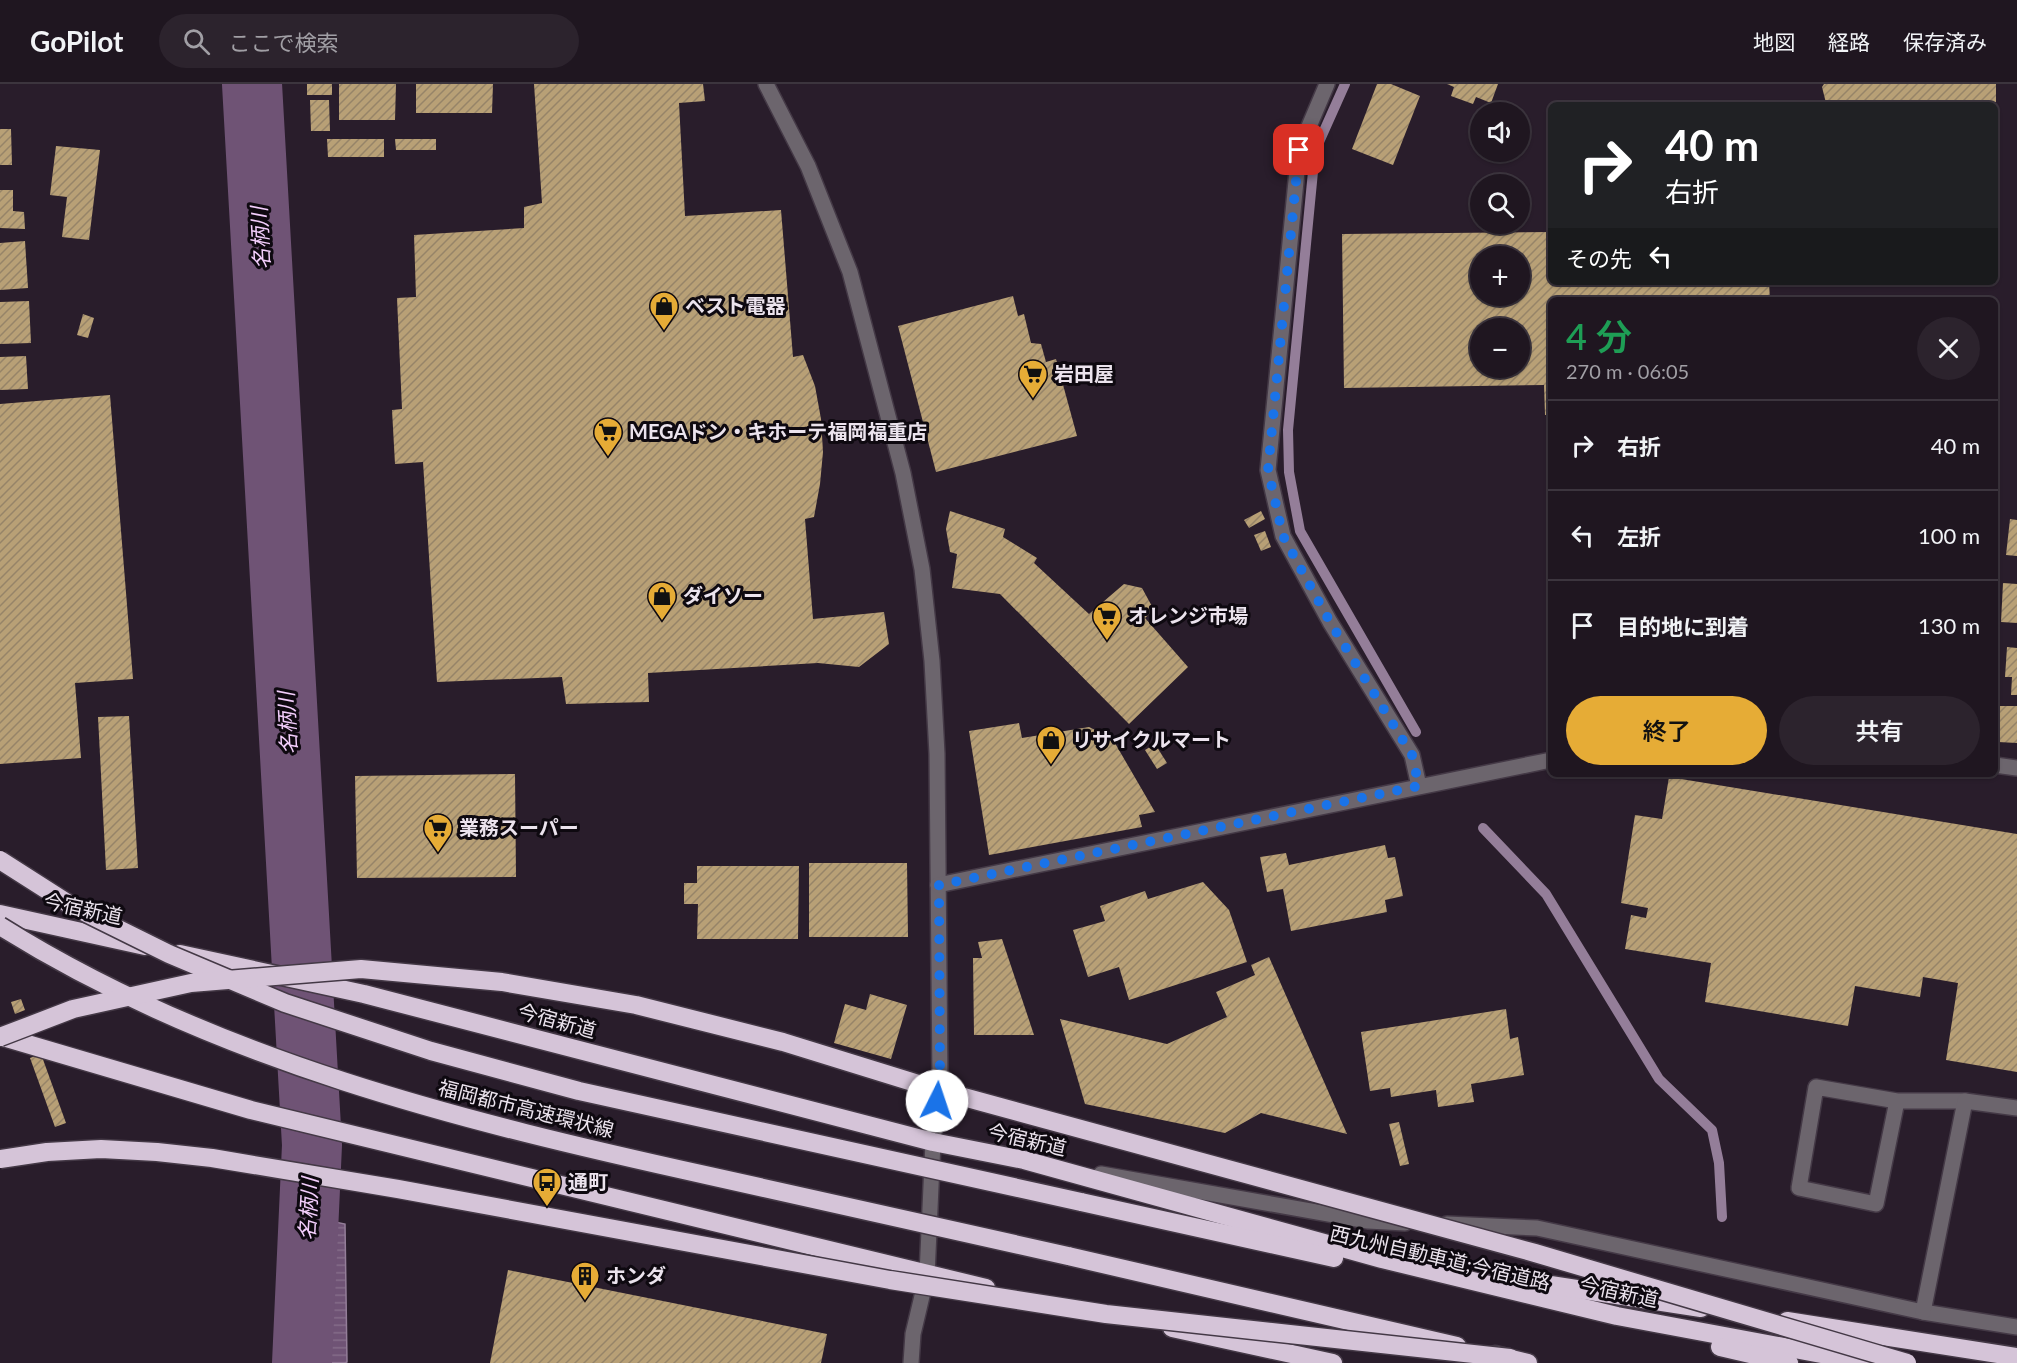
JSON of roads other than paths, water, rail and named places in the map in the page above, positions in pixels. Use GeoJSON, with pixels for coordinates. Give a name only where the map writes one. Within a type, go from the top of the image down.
{"type":"FeatureCollection","features":[{"type":"Feature","properties":{"kind":"highway","name":"西九州自動車道;今宿道路"},"geometry":{"type":"LineString","coordinates":[[0,860],[72,906],[169,954],[285,1003],[431,1051],[579,1091],[1519,1298],[1789,1363]]}},
{"type":"Feature","properties":{"kind":"highway","name":"今宿新道"},"geometry":{"type":"LineString","coordinates":[[0,914],[364,994],[933,1142],[1024,1160],[1382,1259],[1617,1316],[1870,1363]]}},
{"type":"Feature","properties":{"kind":"highway","name":"福岡都市高速環状線"},"geometry":{"type":"LineString","coordinates":[[0,926],[41,952],[141,1003],[263,1054],[410,1103],[566,1144],[1510,1358]]}},
{"type":"Feature","properties":{"kind":"highway"},"geometry":{"type":"LineString","coordinates":[[0,1036],[73,1009],[191,983],[361,969],[502,982],[602,999],[636,1005],[783,1042],[938,1090],[1535,1252],[1907,1363]]}},
{"type":"Feature","properties":{"kind":"highway"},"geometry":{"type":"LineString","coordinates":[[0,1036],[251,1110],[927,1275],[1333,1363]]}},
{"type":"Feature","properties":{"kind":"highway"},"geometry":{"type":"LineString","coordinates":[[0,1159],[47,1152],[101,1149],[212,1158],[410,1191],[890,1280],[1106,1314],[1510,1358],[1528,1363]]}},
{"type":"Feature","properties":{"kind":"highway"},"geometry":{"type":"LineString","coordinates":[[1382,1259],[2017,1357]]}},
{"type":"Feature","properties":{"kind":"street"},"geometry":{"type":"LineString","coordinates":[[766,84],[808,165],[850,272],[903,472],[922,569],[932,661],[937,740],[940,1081],[933,1142],[927,1275],[913,1334],[911,1363]]}},
{"type":"Feature","properties":{"kind":"street"},"geometry":{"type":"LineString","coordinates":[[1327,84],[1299,150],[1268,470],[1283,536],[1330,622],[1412,755],[1419,786]]}},
{"type":"Feature","properties":{"kind":"street"},"geometry":{"type":"LineString","coordinates":[[939,885],[1548,761]]}},
{"type":"Feature","properties":{"kind":"street"},"geometry":{"type":"LineString","coordinates":[[1998,765],[2017,768]]}},
{"type":"Feature","properties":{"kind":"street"},"geometry":{"type":"LineString","coordinates":[[1897,1101],[1876,1204],[1799,1188],[1816,1087],[1897,1101],[1965,1101],[2017,1108]]}},
{"type":"Feature","properties":{"kind":"street"},"geometry":{"type":"LineString","coordinates":[[1923,1312],[1965,1101]]}},
{"type":"Feature","properties":{"kind":"street"},"geometry":{"type":"LineString","coordinates":[[1024,1160],[1368,1221],[1538,1228],[1923,1312],[2017,1327]]}},
{"type":"Feature","properties":{"kind":"waterway","name":"名柄川"},"geometry":{"type":"LineString","coordinates":[[252,84],[312,1145],[302,1363]]}},
{"type":"Feature","properties":{"kind":"waterway"},"geometry":{"type":"LineString","coordinates":[[1345,84],[1315,151],[1288,430],[1289,472],[1300,531],[1416,732]]}},
{"type":"Feature","properties":{"kind":"waterway"},"geometry":{"type":"LineString","coordinates":[[1483,828],[1546,894],[1659,1079],[1712,1130],[1719,1163],[1722,1217]]}},
{"type":"Feature","properties":{"kind":"place","name":"ベスト電器"},"geometry":{"type":"Point","coordinates":[664,332]}},
{"type":"Feature","properties":{"kind":"place","name":"岩田屋"},"geometry":{"type":"Point","coordinates":[1033,400]}},
{"type":"Feature","properties":{"kind":"place","name":"MEGAドン・キホーテ福岡福重店"},"geometry":{"type":"Point","coordinates":[608,458]}},
{"type":"Feature","properties":{"kind":"place","name":"ダイソー"},"geometry":{"type":"Point","coordinates":[662,622]}},
{"type":"Feature","properties":{"kind":"place","name":"オレンジ市場"},"geometry":{"type":"Point","coordinates":[1107,642]}},
{"type":"Feature","properties":{"kind":"place","name":"リサイクルマート"},"geometry":{"type":"Point","coordinates":[1051,766]}},
{"type":"Feature","properties":{"kind":"place","name":"業務スーパー"},"geometry":{"type":"Point","coordinates":[438,854]}},
{"type":"Feature","properties":{"kind":"place","name":"通町"},"geometry":{"type":"Point","coordinates":[547,1208]}},
{"type":"Feature","properties":{"kind":"place","name":"ホンダ"},"geometry":{"type":"Point","coordinates":[585,1302]}}]}
